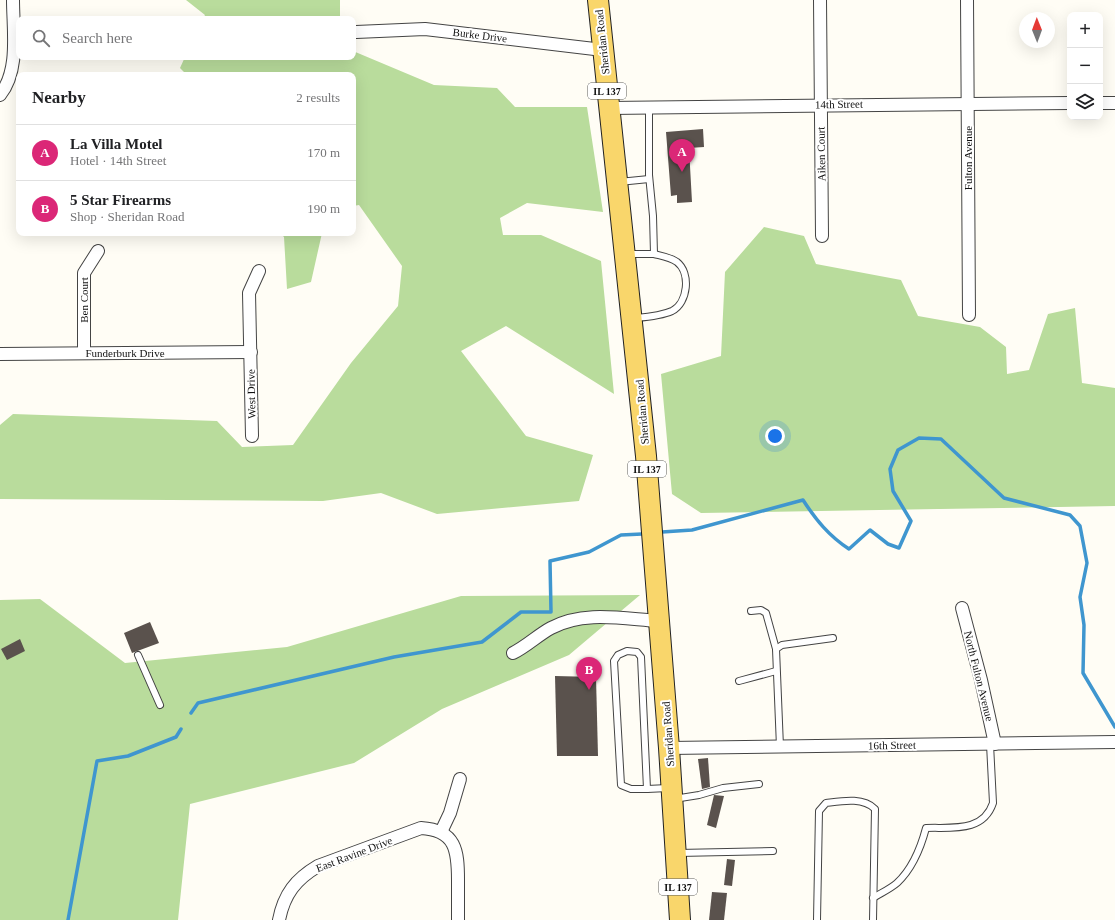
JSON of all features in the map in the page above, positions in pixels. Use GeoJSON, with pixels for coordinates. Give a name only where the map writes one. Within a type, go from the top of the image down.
{"type":"FeatureCollection","features":[{"type":"Feature","properties":{"kind":"main road","name":"Sheridan Road"},"geometry":{"type":"LineString","coordinates":[[598,0],[646,456],[669,748],[680,920]]}},
{"type":"Feature","properties":{"kind":"street"},"geometry":{"type":"LineString","coordinates":[[0,95],[9,80],[16,42],[13,0]]}},
{"type":"Feature","properties":{"kind":"street","name":"Aiken Court"},"geometry":{"type":"LineString","coordinates":[[820,0],[822,236]]}},
{"type":"Feature","properties":{"kind":"street","name":"Fulton Avenue"},"geometry":{"type":"LineString","coordinates":[[967,0],[969,315]]}},
{"type":"Feature","properties":{"kind":"street","name":"Burke Drive"},"geometry":{"type":"LineString","coordinates":[[356,32],[425,29],[603,50]]}},
{"type":"Feature","properties":{"kind":"street","name":"14th Street"},"geometry":{"type":"LineString","coordinates":[[609,108],[1067,103]]}},
{"type":"Feature","properties":{"kind":"street"},"geometry":{"type":"LineString","coordinates":[[1103,103],[1115,103]]}},
{"type":"Feature","properties":{"kind":"street","name":"Ben Court"},"geometry":{"type":"LineString","coordinates":[[84,353],[84,273],[98,251]]}},
{"type":"Feature","properties":{"kind":"street","name":"West Drive"},"geometry":{"type":"LineString","coordinates":[[252,436],[250,293],[260,271]]}},
{"type":"Feature","properties":{"kind":"street","name":"Funderburk Drive"},"geometry":{"type":"LineString","coordinates":[[0,354],[250,352]]}},
{"type":"Feature","properties":{"kind":"street","name":"North Fulton Avenue"},"geometry":{"type":"LineString","coordinates":[[962,608],[981,680],[992,744]]}},
{"type":"Feature","properties":{"kind":"street"},"geometry":{"type":"LineString","coordinates":[[513,653],[529,645],[550,629],[565,622],[582,618],[659,621]]}},
{"type":"Feature","properties":{"kind":"street","name":"16th Street"},"geometry":{"type":"LineString","coordinates":[[669,748],[1115,742]]}},
{"type":"Feature","properties":{"kind":"street"},"geometry":{"type":"LineString","coordinates":[[458,920],[458,858],[454,845],[441,832],[450,813],[460,779]]}},
{"type":"Feature","properties":{"kind":"street","name":"East Ravine Drive"},"geometry":{"type":"LineString","coordinates":[[279,920],[282,907],[288,893],[296,881],[305,873],[318,866],[422,828],[433,829],[441,832]]}},
{"type":"Feature","properties":{"kind":"lane"},"geometry":{"type":"LineString","coordinates":[[649,107],[649,179],[653,216],[654,254]]}},
{"type":"Feature","properties":{"kind":"lane"},"geometry":{"type":"LineString","coordinates":[[616,182],[649,179]]}},
{"type":"Feature","properties":{"kind":"lane"},"geometry":{"type":"LineString","coordinates":[[624,254],[654,254],[670,258],[678,263],[685,278],[685,294],[680,305],[672,311],[654,316],[632,318]]}},
{"type":"Feature","properties":{"kind":"lane"},"geometry":{"type":"LineString","coordinates":[[751,611],[760,610],[766,613],[776,649],[780,747]]}},
{"type":"Feature","properties":{"kind":"lane"},"geometry":{"type":"LineString","coordinates":[[776,649],[782,645],[833,638]]}},
{"type":"Feature","properties":{"kind":"lane"},"geometry":{"type":"LineString","coordinates":[[647,789],[641,657],[637,652],[627,651],[618,655],[614,661],[621,785],[631,789],[647,789],[672,794],[699,795],[723,788],[759,784]]}},
{"type":"Feature","properties":{"kind":"lane"},"geometry":{"type":"LineString","coordinates":[[138,655],[160,705]]}},
{"type":"Feature","properties":{"kind":"lane"},"geometry":{"type":"LineString","coordinates":[[739,681],[776,671]]}},
{"type":"Feature","properties":{"kind":"lane"},"geometry":{"type":"LineString","coordinates":[[873,898],[896,883],[905,873],[914,859],[926,828],[968,826],[981,822],[990,812],[993,803],[992,744]]}},
{"type":"Feature","properties":{"kind":"lane"},"geometry":{"type":"LineString","coordinates":[[817,920],[819,811],[826,803],[847,800],[869,803],[875,809],[873,920]]}},
{"type":"Feature","properties":{"kind":"lane"},"geometry":{"type":"LineString","coordinates":[[676,853],[774,851]]}},
{"type":"Feature","properties":{"kind":"green space"},"geometry":{"type":"Polygon","coordinates":[[[186,0],[340,0],[340,16],[205,15],[186,0]]]}},
{"type":"Feature","properties":{"kind":"green space"},"geometry":{"type":"Polygon","coordinates":[[[356,52],[434,85],[497,88],[515,107],[587,107],[603,212],[527,203],[500,218],[503,235],[541,235],[601,261],[614,394],[506,326],[461,351],[526,436],[593,455],[579,501],[437,514],[381,493],[323,501],[0,499],[0,425],[13,414],[217,421],[242,447],[293,445],[351,363],[398,306],[402,266],[359,205],[356,206],[356,72],[184,72],[180,68],[184,60],[356,60],[356,52]]]}},
{"type":"Feature","properties":{"kind":"green space"},"geometry":{"type":"Polygon","coordinates":[[[764,227],[804,236],[816,264],[901,280],[918,316],[980,327],[1006,347],[1007,374],[1029,370],[1048,314],[1075,308],[1082,383],[1115,388],[1115,506],[701,513],[672,494],[661,374],[721,356],[725,272],[764,227]]]}},
{"type":"Feature","properties":{"kind":"green space"},"geometry":{"type":"Polygon","coordinates":[[[283,236],[321,236],[311,282],[287,289],[283,236]]]}},
{"type":"Feature","properties":{"kind":"green space"},"geometry":{"type":"Polygon","coordinates":[[[640,595],[569,655],[442,709],[354,763],[190,804],[178,920],[0,920],[0,600],[40,599],[125,663],[287,647],[461,596],[640,595]]]}},
{"type":"Feature","properties":{"kind":"building"},"geometry":{"type":"Polygon","coordinates":[[[703,129],[704,147],[689,148],[692,202],[677,203],[677,195],[671,196],[666,132],[703,129]]]}},
{"type":"Feature","properties":{"kind":"building"},"geometry":{"type":"Polygon","coordinates":[[[150,622],[159,643],[132,653],[124,633],[150,622]]]}},
{"type":"Feature","properties":{"kind":"building"},"geometry":{"type":"Polygon","coordinates":[[[20,639],[25,651],[7,660],[1,649],[20,639]]]}},
{"type":"Feature","properties":{"kind":"building"},"geometry":{"type":"Polygon","coordinates":[[[555,676],[596,677],[598,756],[557,756],[555,676]]]}},
{"type":"Feature","properties":{"kind":"building"},"geometry":{"type":"Polygon","coordinates":[[[708,758],[710,787],[702,789],[698,759],[708,758]]]}},
{"type":"Feature","properties":{"kind":"building"},"geometry":{"type":"Polygon","coordinates":[[[714,795],[724,796],[716,828],[707,825],[714,795]]]}},
{"type":"Feature","properties":{"kind":"building"},"geometry":{"type":"Polygon","coordinates":[[[727,859],[735,860],[732,886],[724,885],[727,859]]]}},
{"type":"Feature","properties":{"kind":"building"},"geometry":{"type":"Polygon","coordinates":[[[712,892],[727,893],[724,920],[709,920],[712,892]]]}},
{"type":"Feature","properties":{"kind":"waterway"},"geometry":{"type":"LineString","coordinates":[[662,532],[692,530],[803,500],[823,527],[835,539],[849,549],[870,530],[888,544],[899,548],[911,521],[893,491],[890,469],[898,450],[919,438],[941,439],[1004,498],[1070,515],[1080,526],[1087,563],[1080,597],[1084,625],[1083,673],[1115,727]]}},
{"type":"Feature","properties":{"kind":"waterway"},"geometry":{"type":"LineString","coordinates":[[191,713],[198,703],[394,657],[482,642],[521,612],[551,612],[550,561],[589,552],[621,535],[642,534]]}},
{"type":"Feature","properties":{"kind":"waterway"},"geometry":{"type":"LineString","coordinates":[[68,920],[97,761],[128,756],[176,737],[181,729]]}},
{"type":"Feature","properties":{"kind":"place","name":"La Villa Motel"},"geometry":{"type":"Point","coordinates":[682,172]}},
{"type":"Feature","properties":{"kind":"place","name":"5 Star Firearms"},"geometry":{"type":"Point","coordinates":[589,690]}}]}
